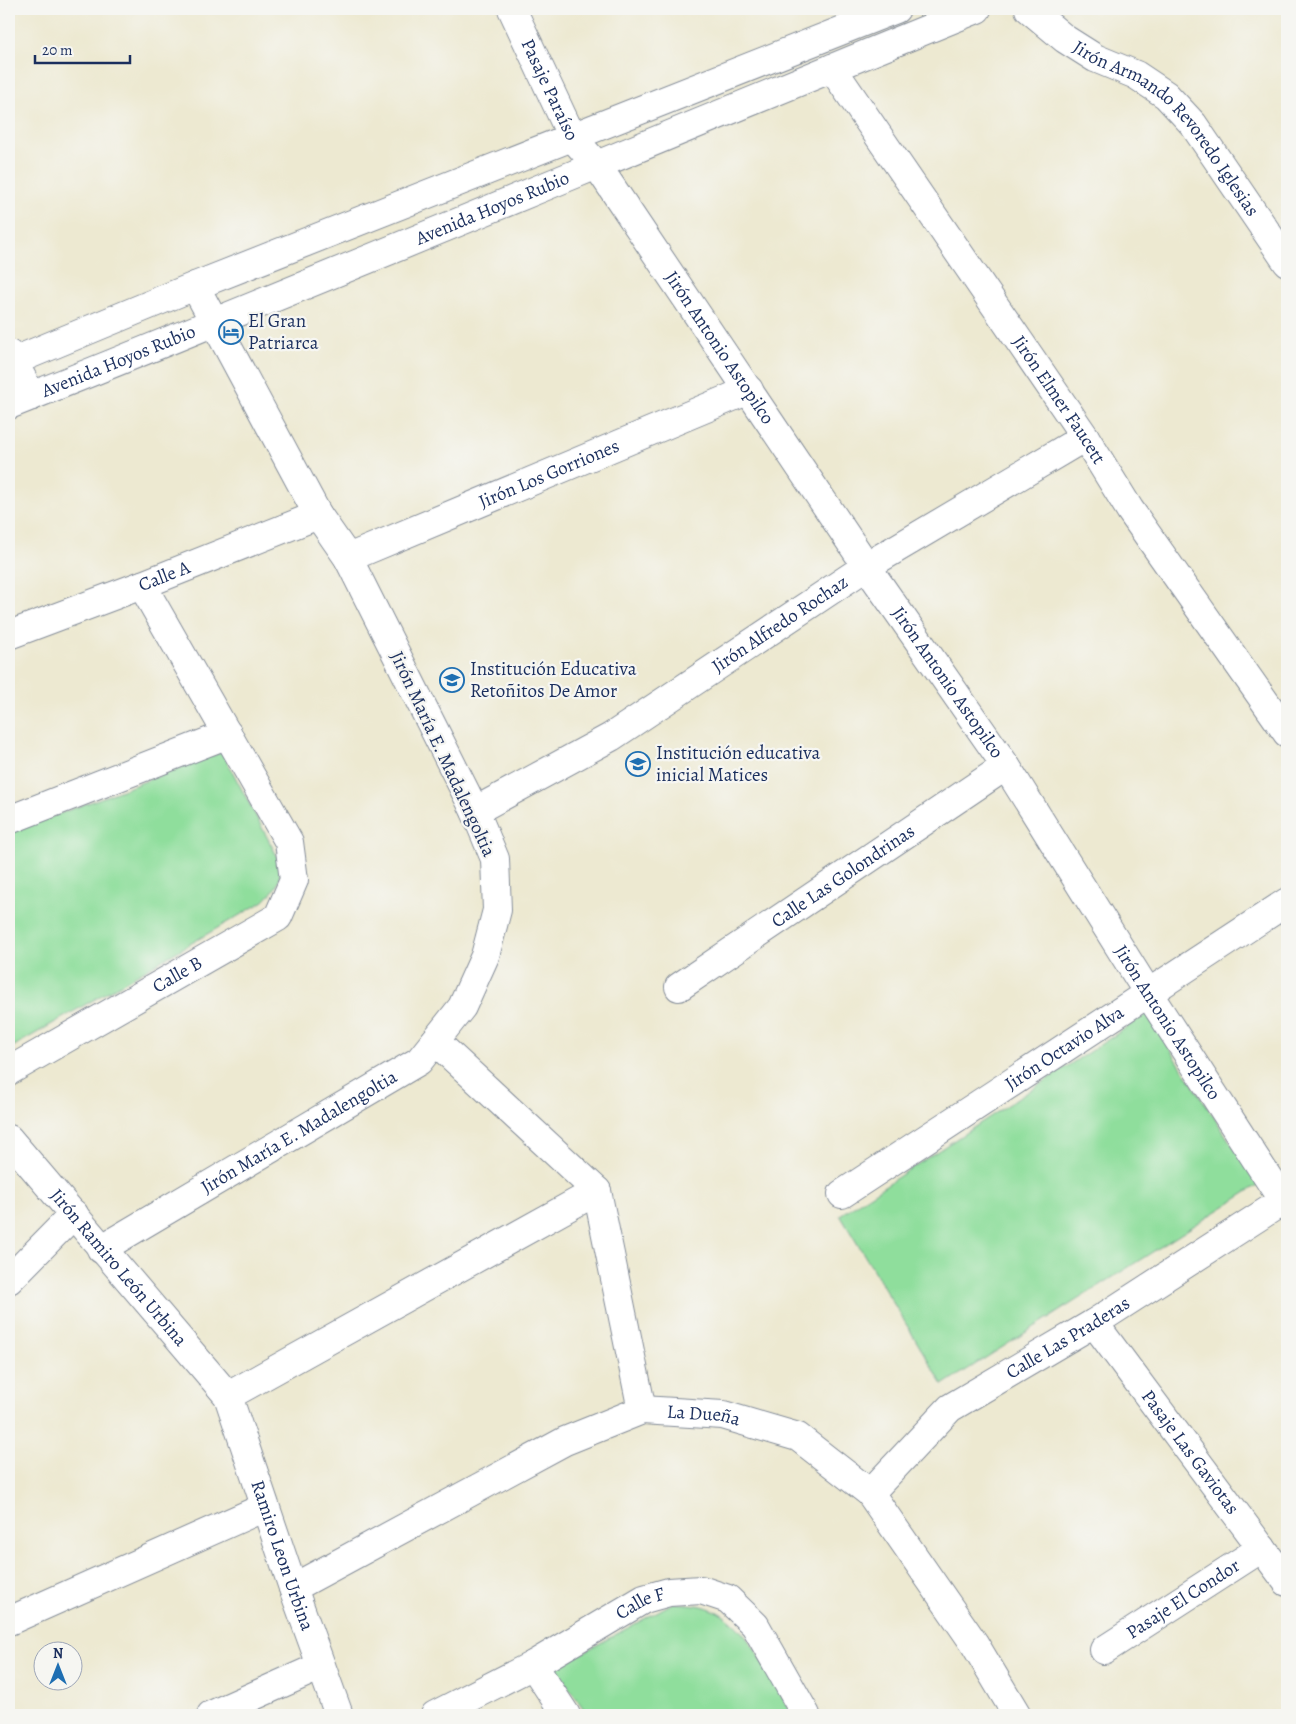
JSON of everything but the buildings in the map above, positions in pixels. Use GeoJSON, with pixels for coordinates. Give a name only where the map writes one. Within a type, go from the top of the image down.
{"type":"FeatureCollection","features":[{"type":"Feature","properties":{"kind":"street","name":"Pasaje Paraíso"},"geometry":{"type":"LineString","coordinates":[[512,9],[572,138],[596,164]]}},
{"type":"Feature","properties":{"kind":"street","name":"Avenida Hoyos Rubio"},"geometry":{"type":"LineString","coordinates":[[10,359],[896,9]]}},
{"type":"Feature","properties":{"kind":"street","name":"Avenida Hoyos Rubio"},"geometry":{"type":"LineString","coordinates":[[20,401],[977,9]]}},
{"type":"Feature","properties":{"kind":"street","name":"Jirón Armando Revoredo Iglesias"},"geometry":{"type":"LineString","coordinates":[[1029,9],[1065,39],[1096,58],[1136,75],[1166,95],[1193,124],[1287,262]]}},
{"type":"Feature","properties":{"kind":"street","name":"Jirón Elmer Faucett"},"geometry":{"type":"LineString","coordinates":[[832,68],[1085,437],[1130,510],[1287,733]]}},
{"type":"Feature","properties":{"kind":"street","name":"Jirón Antonio Astopilco"},"geometry":{"type":"LineString","coordinates":[[596,164],[867,566],[1006,766],[1148,993],[1285,1204]]}},
{"type":"Feature","properties":{"kind":"street","name":"Jirón María E. Madalengoltia"},"geometry":{"type":"LineString","coordinates":[[101,1249],[419,1061],[462,1007],[485,956],[497,910],[495,858],[475,811],[348,558],[318,514],[195,286]]}},
{"type":"Feature","properties":{"kind":"street"},"geometry":{"type":"LineString","coordinates":[[10,359],[20,401]]}},
{"type":"Feature","properties":{"kind":"street","name":"Jirón Los Gorriones"},"geometry":{"type":"LineString","coordinates":[[348,558],[749,390]]}},
{"type":"Feature","properties":{"kind":"street","name":"Jirón Alfredo Rochaz"},"geometry":{"type":"LineString","coordinates":[[475,811],[611,737],[867,566],[1085,437]]}},
{"type":"Feature","properties":{"kind":"street","name":"Calle A"},"geometry":{"type":"LineString","coordinates":[[9,634],[142,585],[318,514]]}},
{"type":"Feature","properties":{"kind":"street"},"geometry":{"type":"LineString","coordinates":[[9,820],[228,734],[142,585]]}},
{"type":"Feature","properties":{"kind":"street","name":"Calle B"},"geometry":{"type":"LineString","coordinates":[[9,1071],[278,917],[294,880],[289,842],[228,734]]}},
{"type":"Feature","properties":{"kind":"street","name":"Calle Las Golondrinas"},"geometry":{"type":"LineString","coordinates":[[679,987],[1006,766]]}},
{"type":"Feature","properties":{"kind":"street","name":"Jirón Octavio Alva"},"geometry":{"type":"LineString","coordinates":[[842,1194],[1287,902]]}},
{"type":"Feature","properties":{"kind":"street"},"geometry":{"type":"LineString","coordinates":[[435,1041],[597,1191],[642,1410]]}},
{"type":"Feature","properties":{"kind":"street","name":"Jirón Ramiro León Urbina"},"geometry":{"type":"LineString","coordinates":[[9,1139],[228,1396]]}},
{"type":"Feature","properties":{"kind":"street"},"geometry":{"type":"LineString","coordinates":[[228,1396],[597,1191]]}},
{"type":"Feature","properties":{"kind":"street","name":"Calle Las Praderas"},"geometry":{"type":"LineString","coordinates":[[870,1493],[950,1408],[1094,1323],[1285,1204]]}},
{"type":"Feature","properties":{"kind":"street"},"geometry":{"type":"LineString","coordinates":[[9,1280],[74,1214]]}},
{"type":"Feature","properties":{"kind":"street","name":"Pasaje Las Gaviotas"},"geometry":{"type":"LineString","coordinates":[[1094,1323],[1287,1582]]}},
{"type":"Feature","properties":{"kind":"street","name":"Ramiro Leon Urbina"},"geometry":{"type":"LineString","coordinates":[[228,1396],[292,1588],[339,1715]]}},
{"type":"Feature","properties":{"kind":"street","name":"La Dueña"},"geometry":{"type":"LineString","coordinates":[[292,1588],[565,1441],[642,1410],[722,1415],[798,1438],[870,1493],[974,1643],[1017,1715]]}},
{"type":"Feature","properties":{"kind":"street"},"geometry":{"type":"LineString","coordinates":[[9,1621],[265,1507]]}},
{"type":"Feature","properties":{"kind":"street","name":"Pasaje El Condor"},"geometry":{"type":"LineString","coordinates":[[1104,1650],[1262,1548]]}},
{"type":"Feature","properties":{"kind":"street","name":"Calle F"},"geometry":{"type":"LineString","coordinates":[[435,1715],[533,1665],[644,1599],[669,1592],[701,1590],[728,1600],[755,1625],[806,1715]]}},
{"type":"Feature","properties":{"kind":"street"},"geometry":{"type":"LineString","coordinates":[[533,1665],[566,1715]]}},
{"type":"Feature","properties":{"kind":"street"},"geometry":{"type":"LineString","coordinates":[[211,1715],[321,1666]]}},
{"type":"Feature","properties":{"kind":"green space"},"geometry":{"type":"Polygon","coordinates":[[[222,752],[276,854],[280,875],[277,885],[264,901],[9,1049],[9,833],[222,752]]]}},
{"type":"Feature","properties":{"kind":"green space"},"geometry":{"type":"Polygon","coordinates":[[[1147,1014],[1258,1185],[943,1385],[840,1215],[1147,1014]]]}},
{"type":"Feature","properties":{"kind":"green space"},"geometry":{"type":"Polygon","coordinates":[[[673,1603],[697,1605],[711,1609],[725,1616],[737,1627],[759,1655],[792,1715],[588,1715],[555,1668],[673,1603]]]}},
{"type":"Feature","properties":{"kind":"place","name":"El Gran Patriarca"},"geometry":{"type":"Point","coordinates":[231,332]}},
{"type":"Feature","properties":{"kind":"place","name":"Institución Educativa Retoñitos De Amor"},"geometry":{"type":"Point","coordinates":[452,680]}},
{"type":"Feature","properties":{"kind":"place","name":"Institución educativa inicial Matices"},"geometry":{"type":"Point","coordinates":[638,764]}}]}
